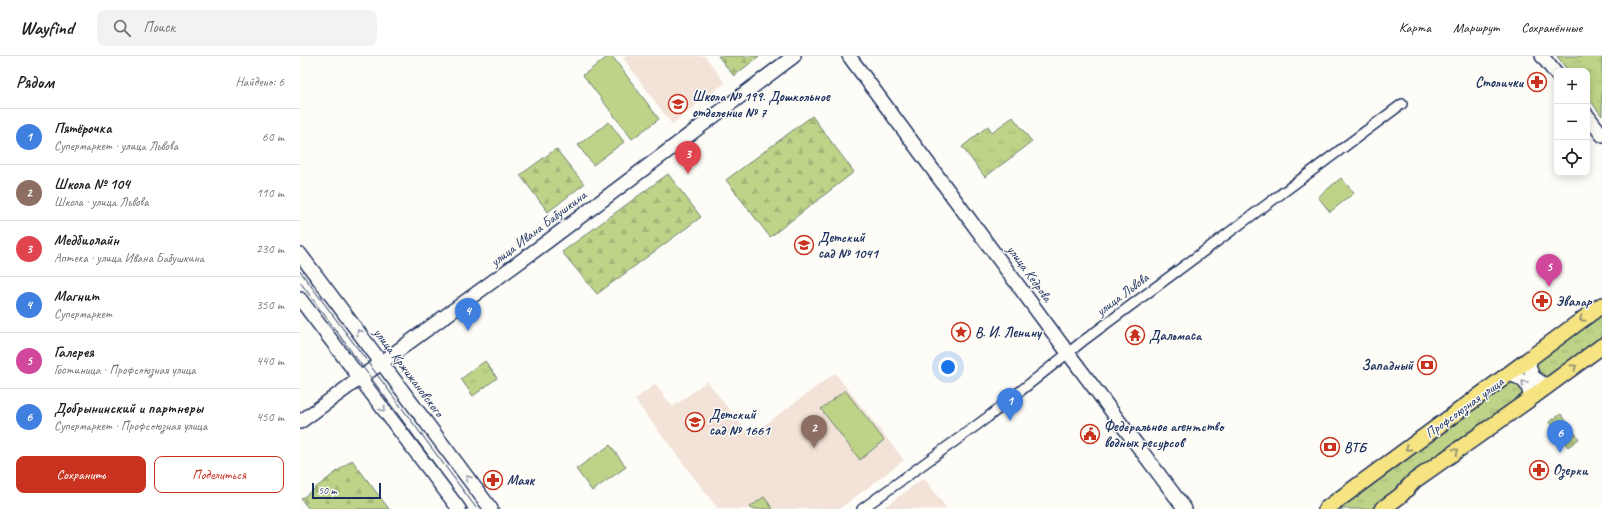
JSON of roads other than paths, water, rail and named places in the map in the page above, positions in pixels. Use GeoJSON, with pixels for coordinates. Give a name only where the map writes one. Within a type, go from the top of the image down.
{"type":"FeatureCollection","features":[{"type":"Feature","properties":{"kind":"main road","name":"Профсоюзная улица"},"geometry":{"type":"LineString","coordinates":[[1326,509],[1602,305]]}},
{"type":"Feature","properties":{"kind":"main road"},"geometry":{"type":"LineString","coordinates":[[1382,509],[1400,496],[1414,481],[1550,385],[1602,346]]}},
{"type":"Feature","properties":{"kind":"street","name":"улица Ивана Бабушкина"},"geometry":{"type":"LineString","coordinates":[[300,422],[544,244],[794,56]]}},
{"type":"Feature","properties":{"kind":"street","name":"улица Кедрова"},"geometry":{"type":"LineString","coordinates":[[850,56],[1068,353],[1185,509]]}},
{"type":"Feature","properties":{"kind":"street"},"geometry":{"type":"LineString","coordinates":[[1542,56],[1554,71]]}},
{"type":"Feature","properties":{"kind":"street","name":"улица Львова"},"geometry":{"type":"LineString","coordinates":[[862,509],[988,417],[1068,353],[1402,104]]}},
{"type":"Feature","properties":{"kind":"street"},"geometry":{"type":"LineString","coordinates":[[1590,119],[1602,135]]}},
{"type":"Feature","properties":{"kind":"street","name":"улица Кржижановского"},"geometry":{"type":"LineString","coordinates":[[300,254],[491,509]]}},
{"type":"Feature","properties":{"kind":"street"},"geometry":{"type":"LineString","coordinates":[[300,299],[459,509]]}},
{"type":"Feature","properties":{"kind":"street"},"geometry":{"type":"LineString","coordinates":[[1532,357],[1530,366],[1533,377],[1542,383],[1550,385]]}},
{"type":"Feature","properties":{"kind":"street"},"geometry":{"type":"LineString","coordinates":[[1509,374],[1516,376],[1526,383],[1529,388],[1530,399]]}},
{"type":"Feature","properties":{"kind":"tram line"},"geometry":{"type":"LineString","coordinates":[[300,271],[477,509]]}},
{"type":"Feature","properties":{"kind":"tram line"},"geometry":{"type":"LineString","coordinates":[[300,282],[468,509]]}},
{"type":"Feature","properties":{"kind":"place","name":"Столички"},"geometry":{"type":"Point","coordinates":[1537,82]}},
{"type":"Feature","properties":{"kind":"place","name":"Школа № 199. Дошкольное отделение № 7"},"geometry":{"type":"Point","coordinates":[678,104]}},
{"type":"Feature","properties":{"kind":"place","name":"Медбиолайн"},"geometry":{"type":"Point","coordinates":[688,174]}},
{"type":"Feature","properties":{"kind":"place","name":"Детский сад № 1041"},"geometry":{"type":"Point","coordinates":[804,245]}},
{"type":"Feature","properties":{"kind":"place","name":"Галерея"},"geometry":{"type":"Point","coordinates":[1549,287]}},
{"type":"Feature","properties":{"kind":"place","name":"Эвалар"},"geometry":{"type":"Point","coordinates":[1542,301]}},
{"type":"Feature","properties":{"kind":"place","name":"Магнит"},"geometry":{"type":"Point","coordinates":[468,331]}},
{"type":"Feature","properties":{"kind":"place","name":"В. И. Ленину"},"geometry":{"type":"Point","coordinates":[961,332]}},
{"type":"Feature","properties":{"kind":"place","name":"Дальмаса"},"geometry":{"type":"Point","coordinates":[1135,335]}},
{"type":"Feature","properties":{"kind":"place","name":"Западный"},"geometry":{"type":"Point","coordinates":[1427,365]}},
{"type":"Feature","properties":{"kind":"place","name":"Пятёрочка"},"geometry":{"type":"Point","coordinates":[1010,421]}},
{"type":"Feature","properties":{"kind":"place","name":"Детский сад № 1661"},"geometry":{"type":"Point","coordinates":[695,422]}},
{"type":"Feature","properties":{"kind":"place","name":"Федеральное агентство водных ресурсов"},"geometry":{"type":"Point","coordinates":[1090,434]}},
{"type":"Feature","properties":{"kind":"place","name":"ВТБ"},"geometry":{"type":"Point","coordinates":[1330,447]}},
{"type":"Feature","properties":{"kind":"place","name":"Школа № 104"},"geometry":{"type":"Point","coordinates":[814,448]}},
{"type":"Feature","properties":{"kind":"place","name":"Добрынинский и партнеры"},"geometry":{"type":"Point","coordinates":[1560,453]}},
{"type":"Feature","properties":{"kind":"place","name":"Озерки"},"geometry":{"type":"Point","coordinates":[1539,470]}},
{"type":"Feature","properties":{"kind":"place","name":"Маяк"},"geometry":{"type":"Point","coordinates":[493,480]}}]}
